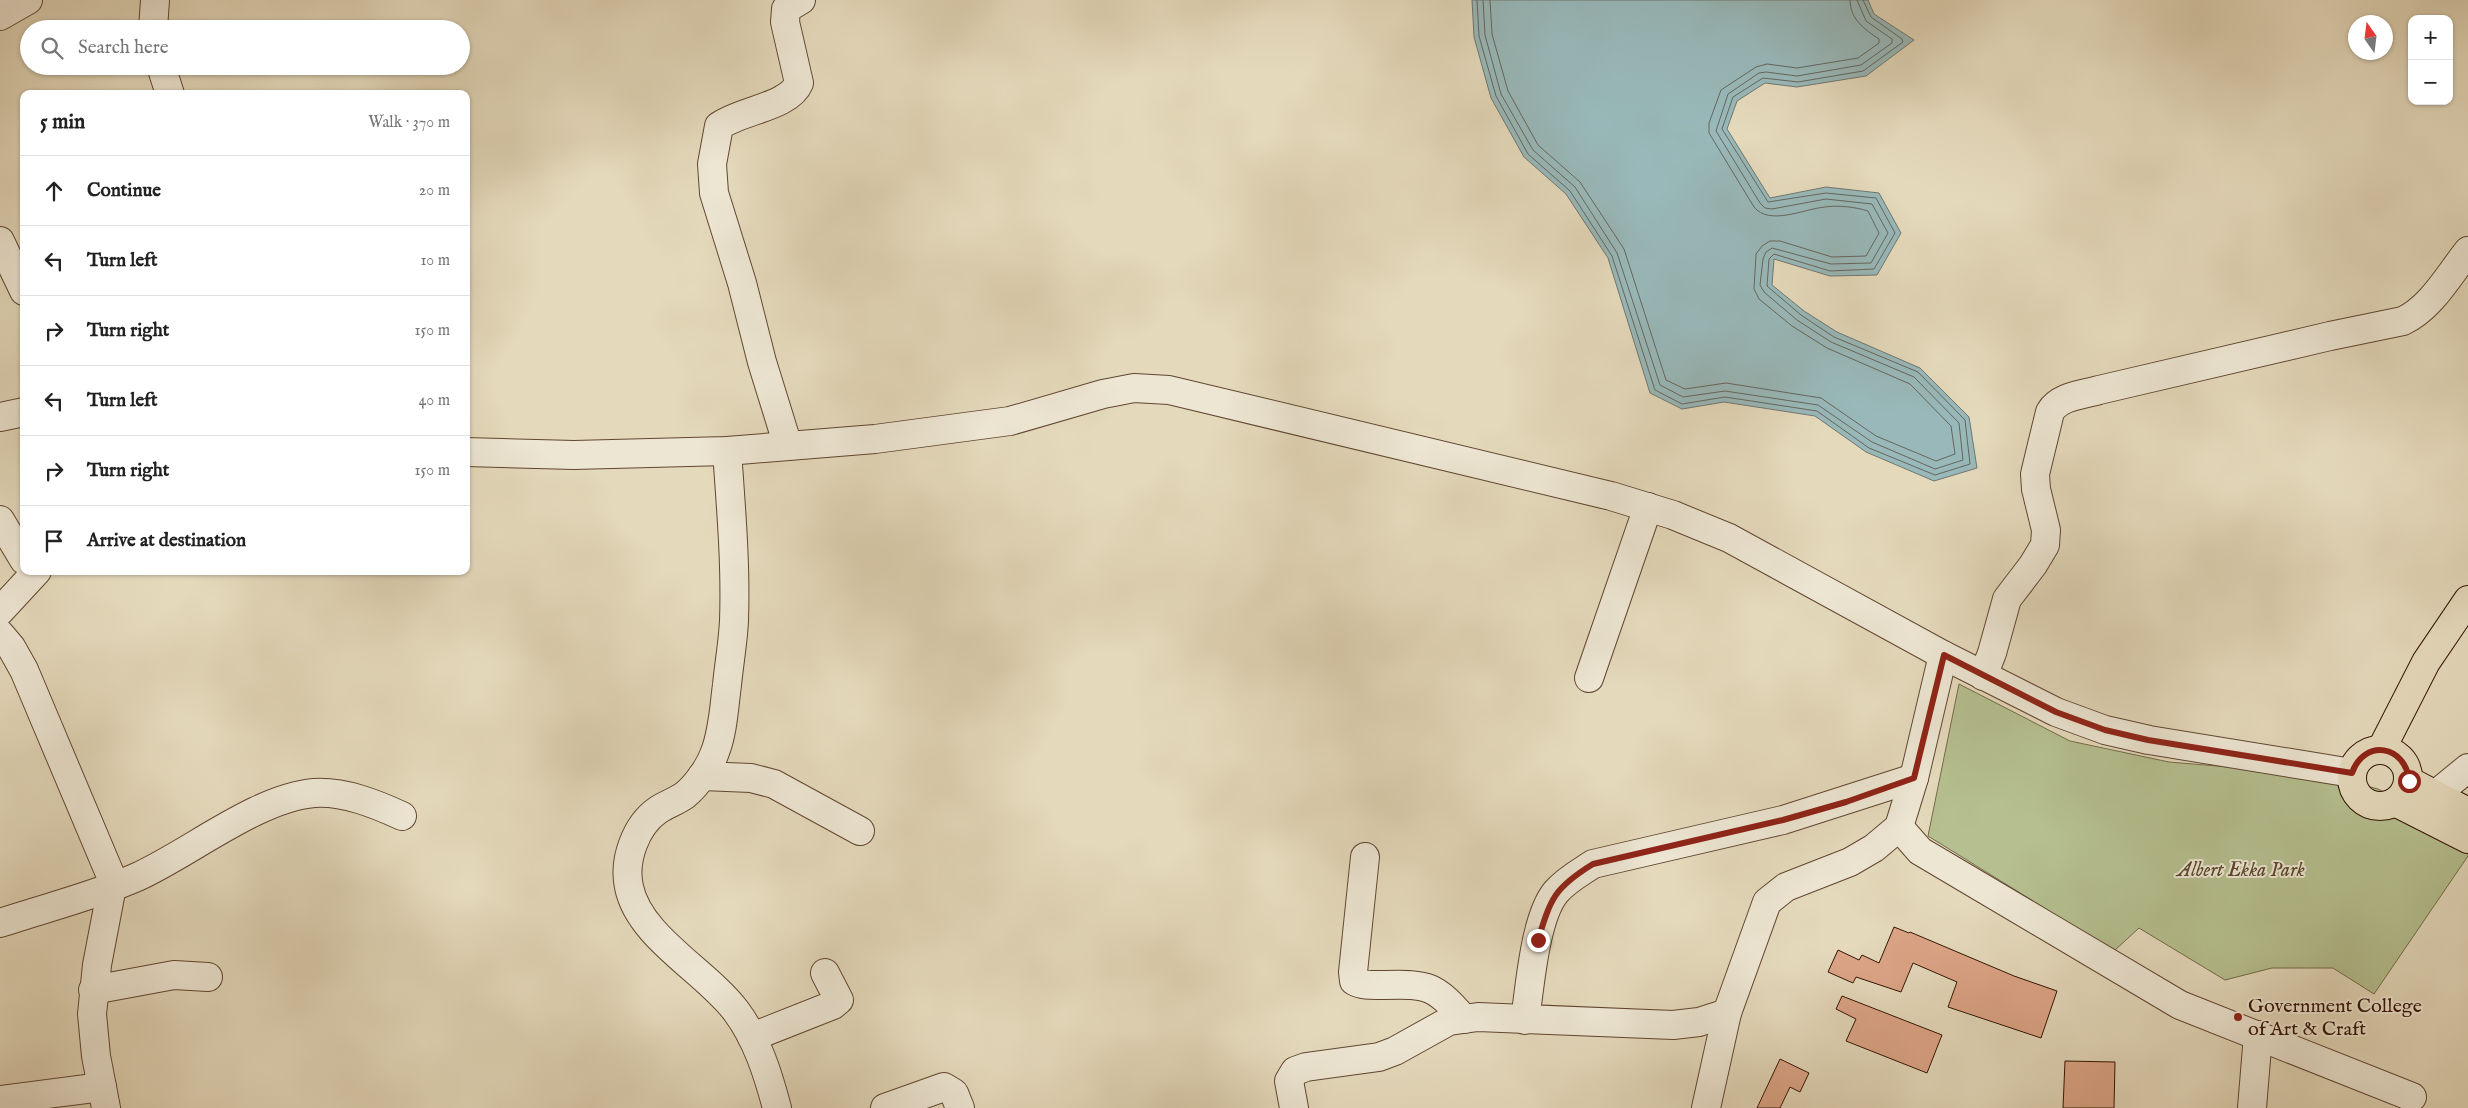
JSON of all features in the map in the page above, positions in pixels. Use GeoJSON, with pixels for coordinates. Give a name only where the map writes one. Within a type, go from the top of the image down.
{"type":"FeatureCollection","features":[{"type":"Feature","properties":{"kind":"main road"},"geometry":{"type":"LineString","coordinates":[[2381,750],[2426,662],[2468,600]]}},
{"type":"Feature","properties":{"kind":"main road"},"geometry":{"type":"LineString","coordinates":[[2381,750],[2390,752],[2404,763],[2402,791],[2386,806],[2368,804],[2355,791],[2352,773],[2355,765],[2366,754],[2381,750]]}},
{"type":"Feature","properties":{"kind":"main road"},"geometry":{"type":"LineString","coordinates":[[2402,791],[2435,795],[2468,812]]}},
{"type":"Feature","properties":{"kind":"main road"},"geometry":{"type":"LineString","coordinates":[[2402,791],[2468,840]]}},
{"type":"Feature","properties":{"kind":"street"},"geometry":{"type":"LineString","coordinates":[[0,16],[28,0]]}},
{"type":"Feature","properties":{"kind":"street"},"geometry":{"type":"LineString","coordinates":[[154,20],[155,0]]}},
{"type":"Feature","properties":{"kind":"street"},"geometry":{"type":"LineString","coordinates":[[788,446],[762,362],[742,283],[714,193],[712,164],[719,126],[730,119],[786,98],[795,92],[799,82],[785,22],[786,9],[801,0]]}},
{"type":"Feature","properties":{"kind":"street"},"geometry":{"type":"LineString","coordinates":[[164,75],[169,90]]}},
{"type":"Feature","properties":{"kind":"street"},"geometry":{"type":"LineString","coordinates":[[0,241],[20,283]]}},
{"type":"Feature","properties":{"kind":"street"},"geometry":{"type":"LineString","coordinates":[[1983,676],[1992,653],[2007,600],[2045,545],[2046,530],[2036,489],[2036,474],[2048,421],[2054,404],[2065,399],[2099,390],[2330,336],[2403,321],[2414,316],[2428,302],[2468,251]]}},
{"type":"Feature","properties":{"kind":"street"},"geometry":{"type":"LineString","coordinates":[[470,452],[574,456],[728,451],[875,439],[1010,421],[1103,394],[1134,388],[1169,390],[1493,466],[1612,496],[1673,515],[1729,538],[1983,676],[2056,712],[2105,730],[2148,740],[2352,773]]}},
{"type":"Feature","properties":{"kind":"street"},"geometry":{"type":"LineString","coordinates":[[0,417],[20,413]]}},
{"type":"Feature","properties":{"kind":"street"},"geometry":{"type":"LineString","coordinates":[[728,451],[732,514],[734,622],[723,718],[715,752],[702,776],[684,795],[658,810],[642,825],[627,867],[629,887],[638,910],[654,931],[736,1011],[752,1036],[769,1078],[777,1108]]}},
{"type":"Feature","properties":{"kind":"street"},"geometry":{"type":"LineString","coordinates":[[1589,678],[1648,507]]}},
{"type":"Feature","properties":{"kind":"street"},"geometry":{"type":"LineString","coordinates":[[0,520],[20,552]]}},
{"type":"Feature","properties":{"kind":"street"},"geometry":{"type":"LineString","coordinates":[[0,611],[27,575]]}},
{"type":"Feature","properties":{"kind":"street"},"geometry":{"type":"LineString","coordinates":[[0,634],[11,647],[24,670],[113,880],[93,990],[92,1014],[96,1056],[104,1098],[0,1100]]}},
{"type":"Feature","properties":{"kind":"street"},"geometry":{"type":"LineString","coordinates":[[1706,1108],[1727,1013],[1767,902],[1786,888],[1850,862],[1874,848],[1899,827],[1914,778],[1944,655]]}},
{"type":"Feature","properties":{"kind":"street"},"geometry":{"type":"LineString","coordinates":[[2435,795],[2468,768]]}},
{"type":"Feature","properties":{"kind":"street"},"geometry":{"type":"LineString","coordinates":[[702,776],[752,778],[774,784],[860,831]]}},
{"type":"Feature","properties":{"kind":"street"},"geometry":{"type":"LineString","coordinates":[[1525,1020],[1538,940],[1548,908],[1556,892],[1576,874],[1593,864],[1783,820],[1846,802],[1914,778]]}},
{"type":"Feature","properties":{"kind":"street"},"geometry":{"type":"LineString","coordinates":[[0,922],[112,885],[167,862],[251,814],[296,797],[315,793],[334,795],[379,806],[402,816]]}},
{"type":"Feature","properties":{"kind":"street"},"geometry":{"type":"LineString","coordinates":[[1899,827],[1920,851],[2172,1000],[2412,1097]]}},
{"type":"Feature","properties":{"kind":"street"},"geometry":{"type":"LineString","coordinates":[[1365,857],[1352,972],[1354,981],[1361,985],[1412,984],[1427,987],[1443,995],[1464,1019]]}},
{"type":"Feature","properties":{"kind":"street"},"geometry":{"type":"LineString","coordinates":[[752,1036],[833,1005],[839,1000],[825,973]]}},
{"type":"Feature","properties":{"kind":"street"},"geometry":{"type":"LineString","coordinates":[[93,990],[149,978],[174,975],[208,977]]}},
{"type":"Feature","properties":{"kind":"street"},"geometry":{"type":"LineString","coordinates":[[1294,1108],[1289,1081],[1296,1071],[1306,1067],[1379,1057],[1395,1051],[1449,1020],[1478,1017],[1674,1025],[1699,1022],[1727,1013]]}},
{"type":"Feature","properties":{"kind":"street"},"geometry":{"type":"LineString","coordinates":[[2252,1108],[2258,1035]]}},
{"type":"Feature","properties":{"kind":"street"},"geometry":{"type":"LineString","coordinates":[[884,1108],[944,1087],[954,1093],[960,1108]]}},
{"type":"Feature","properties":{"kind":"green space","name":"Albert Ekka Park"},"geometry":{"type":"Polygon","coordinates":[[[1959,684],[2070,741],[2169,762],[2324,775],[2378,789],[2429,815],[2468,843],[2468,856],[2374,994],[2333,968],[2272,968],[2225,980],[2139,928],[2114,951],[1928,836],[1959,684]]]}},
{"type":"Feature","properties":{"kind":"water"},"geometry":{"type":"Polygon","coordinates":[[[1472,0],[1868,0],[1874,14],[1914,40],[1866,76],[1797,87],[1765,83],[1737,101],[1727,129],[1770,198],[1826,187],[1879,193],[1901,233],[1877,275],[1830,276],[1774,259],[1772,285],[1804,311],[1837,332],[1920,368],[1969,417],[1977,468],[1934,481],[1866,452],[1815,416],[1724,402],[1682,409],[1650,393],[1608,258],[1566,194],[1524,157],[1491,98],[1474,37],[1472,0]]]}},
{"type":"Feature","properties":{"kind":"building"},"geometry":{"type":"Polygon","coordinates":[[[1894,927],[2014,976],[2057,991],[2041,1038],[1948,1007],[1957,982],[1913,963],[1901,992],[1856,977],[1853,983],[1828,972],[1838,950],[1859,960],[1862,955],[1879,963],[1894,927]]]}},
{"type":"Feature","properties":{"kind":"building"},"geometry":{"type":"Polygon","coordinates":[[[1842,996],[1942,1035],[1927,1073],[1846,1041],[1856,1019],[1836,1009],[1842,996]]]}},
{"type":"Feature","properties":{"kind":"building"},"geometry":{"type":"Polygon","coordinates":[[[1780,1059],[1809,1073],[1800,1092],[1790,1087],[1780,1108],[1757,1108],[1780,1059]]]}},
{"type":"Feature","properties":{"kind":"building"},"geometry":{"type":"Polygon","coordinates":[[[2065,1061],[2115,1062],[2114,1108],[2063,1108],[2065,1061]]]}},
{"type":"Feature","properties":{"kind":"place","name":"Government College of Art & Craft"},"geometry":{"type":"Point","coordinates":[2238,1017]}},
{"type":"Feature","properties":{"kind":"route"},"geometry":{"type":"LineString","coordinates":[[1538,940],[1548,908],[1556,892],[1576,874],[1593,864],[1783,820],[1846,802],[1914,778],[1944,655],[2056,712],[2105,730],[2148,740],[2352,773],[2355,765],[2366,754],[2381,750],[2398,756],[2408,771],[2409,781]]}}]}
